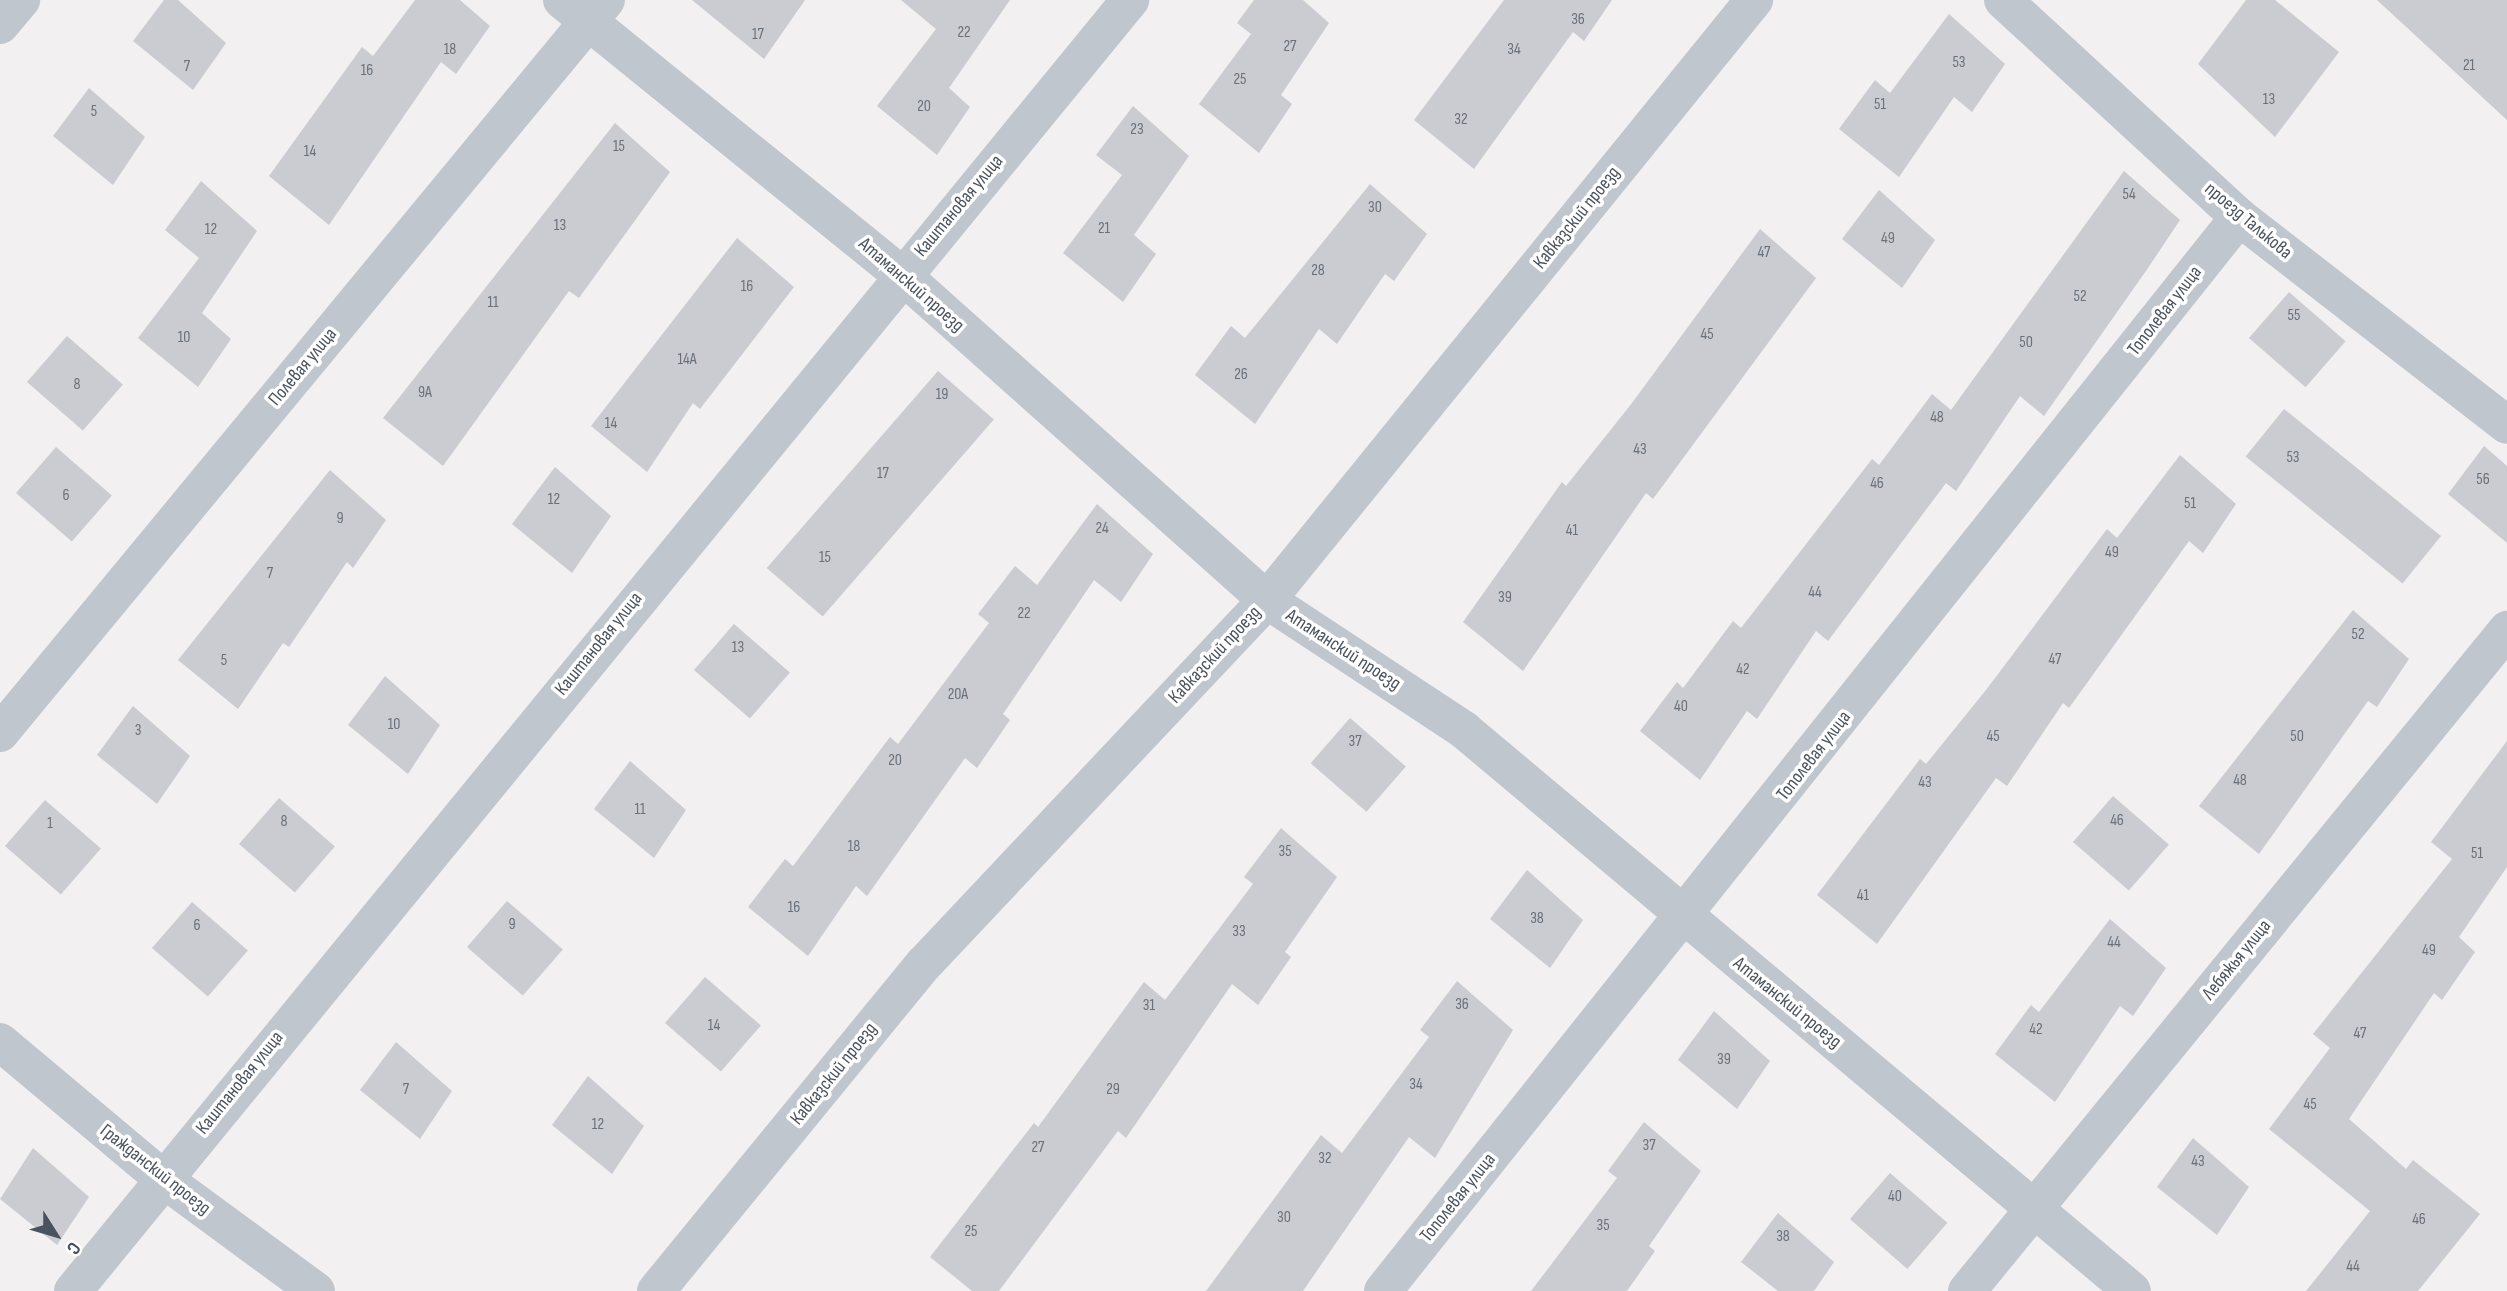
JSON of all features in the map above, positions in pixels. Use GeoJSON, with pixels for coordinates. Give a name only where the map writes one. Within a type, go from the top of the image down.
{"type":"FeatureCollection","features":[{"type":"Feature","properties":{"kind":"street"},"geometry":{"type":"LineString","coordinates":[[0,25],[20,0]]}},
{"type":"Feature","properties":{"kind":"street","name":"Каштановая улица"},"geometry":{"type":"LineString","coordinates":[[72,1291],[1130,0]]}},
{"type":"Feature","properties":{"kind":"street","name":"Кавказский проезд"},"geometry":{"type":"LineString","coordinates":[[656,1291],[924,964],[1267,600],[1754,0]]}},
{"type":"Feature","properties":{"kind":"street","name":"проезд Талькова"},"geometry":{"type":"LineString","coordinates":[[2003,0],[2239,217],[2507,425]]}},
{"type":"Feature","properties":{"kind":"street","name":"Атаманский проезд"},"geometry":{"type":"LineString","coordinates":[[585,7],[902,275],[1267,600],[1464,730],[1685,919],[2132,1291]]}},
{"type":"Feature","properties":{"kind":"street","name":"Полевая улица"},"geometry":{"type":"LineString","coordinates":[[0,733],[585,7]]}},
{"type":"Feature","properties":{"kind":"street","name":"Тополевая улица"},"geometry":{"type":"LineString","coordinates":[[1383,1291],[1685,919],[2239,217]]}},
{"type":"Feature","properties":{"kind":"street","name":"Лебяжья улица"},"geometry":{"type":"LineString","coordinates":[[1967,1291],[2507,629]]}},
{"type":"Feature","properties":{"kind":"street","name":"Гражданский проезд"},"geometry":{"type":"LineString","coordinates":[[0,1042],[162,1178],[316,1291]]}},
{"type":"Feature","properties":{"kind":"building"},"geometry":{"type":"Polygon","coordinates":[[[164,0],[178,0],[226,43],[193,90],[133,41],[164,0]]]}},
{"type":"Feature","properties":{"kind":"building"},"geometry":{"type":"Polygon","coordinates":[[[415,0],[460,0],[490,26],[456,74],[441,62],[329,225],[269,176],[362,47],[373,56],[415,0]]]}},
{"type":"Feature","properties":{"kind":"building"},"geometry":{"type":"Polygon","coordinates":[[[692,0],[805,0],[764,59],[692,0]]]}},
{"type":"Feature","properties":{"kind":"building"},"geometry":{"type":"Polygon","coordinates":[[[901,0],[1010,0],[949,88],[970,107],[937,155],[877,106],[936,29],[901,0]]]}},
{"type":"Feature","properties":{"kind":"building"},"geometry":{"type":"Polygon","coordinates":[[[1254,0],[1303,0],[1329,23],[1281,95],[1292,104],[1259,153],[1199,104],[1251,34],[1237,23],[1254,0]]]}},
{"type":"Feature","properties":{"kind":"building"},"geometry":{"type":"Polygon","coordinates":[[[1504,0],[1612,0],[1584,41],[1573,32],[1474,169],[1414,120],[1504,0]]]}},
{"type":"Feature","properties":{"kind":"building"},"geometry":{"type":"Polygon","coordinates":[[[2246,0],[2275,0],[2339,52],[2275,137],[2198,64],[2246,0]]]}},
{"type":"Feature","properties":{"kind":"building"},"geometry":{"type":"Polygon","coordinates":[[[2377,0],[2507,0],[2507,120],[2377,0]]]}},
{"type":"Feature","properties":{"kind":"building"},"geometry":{"type":"Polygon","coordinates":[[[1949,14],[2005,64],[1972,112],[1954,97],[1899,177],[1839,129],[1875,80],[1890,93],[1949,14]]]}},
{"type":"Feature","properties":{"kind":"building"},"geometry":{"type":"Polygon","coordinates":[[[89,88],[145,137],[113,185],[53,136],[89,88]]]}},
{"type":"Feature","properties":{"kind":"building"},"geometry":{"type":"Polygon","coordinates":[[[1133,106],[1189,156],[1134,235],[1156,254],[1123,302],[1063,253],[1122,175],[1096,155],[1133,106]]]}},
{"type":"Feature","properties":{"kind":"building"},"geometry":{"type":"Polygon","coordinates":[[[615,123],[670,172],[579,298],[569,291],[443,466],[383,418],[615,123]]]}},
{"type":"Feature","properties":{"kind":"building"},"geometry":{"type":"Polygon","coordinates":[[[2124,171],[2180,220],[2148,268],[2044,416],[2020,396],[1956,491],[1946,483],[1828,641],[1816,631],[1757,719],[1747,711],[1700,780],[1640,731],[1677,682],[1683,688],[1733,621],[1741,628],[1872,459],[1879,465],[1932,394],[1951,410],[2124,171]]]}},
{"type":"Feature","properties":{"kind":"building"},"geometry":{"type":"Polygon","coordinates":[[[201,181],[257,231],[202,313],[231,339],[198,387],[138,338],[199,258],[165,230],[201,181]]]}},
{"type":"Feature","properties":{"kind":"building"},"geometry":{"type":"Polygon","coordinates":[[[1370,184],[1427,234],[1394,281],[1385,274],[1337,344],[1319,329],[1255,424],[1195,375],[1231,326],[1245,338],[1370,184]]]}},
{"type":"Feature","properties":{"kind":"building"},"geometry":{"type":"Polygon","coordinates":[[[1879,190],[1935,240],[1902,288],[1842,239],[1879,190]]]}},
{"type":"Feature","properties":{"kind":"building"},"geometry":{"type":"Polygon","coordinates":[[[1760,229],[1816,278],[1653,499],[1646,493],[1523,671],[1463,622],[1562,482],[1566,486],[1632,403],[1760,229]]]}},
{"type":"Feature","properties":{"kind":"building"},"geometry":{"type":"Polygon","coordinates":[[[737,238],[794,287],[700,409],[693,403],[647,472],[591,426],[737,238]]]}},
{"type":"Feature","properties":{"kind":"building"},"geometry":{"type":"Polygon","coordinates":[[[2289,292],[2346,341],[2306,387],[2249,338],[2289,292]]]}},
{"type":"Feature","properties":{"kind":"building"},"geometry":{"type":"Polygon","coordinates":[[[67,336],[123,385],[83,431],[27,382],[67,336]]]}},
{"type":"Feature","properties":{"kind":"building"},"geometry":{"type":"Polygon","coordinates":[[[938,371],[994,420],[823,617],[767,568],[938,371]]]}},
{"type":"Feature","properties":{"kind":"building"},"geometry":{"type":"Polygon","coordinates":[[[2284,409],[2441,536],[2403,584],[2246,456],[2284,409]]]}},
{"type":"Feature","properties":{"kind":"building"},"geometry":{"type":"Polygon","coordinates":[[[2484,446],[2507,466],[2507,543],[2448,494],[2484,446]]]}},
{"type":"Feature","properties":{"kind":"building"},"geometry":{"type":"Polygon","coordinates":[[[56,447],[112,496],[72,542],[16,493],[56,447]]]}},
{"type":"Feature","properties":{"kind":"building"},"geometry":{"type":"Polygon","coordinates":[[[2180,455],[2236,504],[2203,553],[2189,541],[2069,708],[2063,703],[2007,786],[1996,778],[1877,944],[1817,895],[1920,759],[1926,764],[1986,690],[2107,529],[2117,538],[2180,455]]]}},
{"type":"Feature","properties":{"kind":"building"},"geometry":{"type":"Polygon","coordinates":[[[555,467],[611,516],[572,573],[512,524],[555,467]]]}},
{"type":"Feature","properties":{"kind":"building"},"geometry":{"type":"Polygon","coordinates":[[[330,470],[386,520],[353,568],[347,562],[289,647],[283,643],[238,709],[178,660],[330,470]]]}},
{"type":"Feature","properties":{"kind":"building"},"geometry":{"type":"Polygon","coordinates":[[[1097,504],[1153,554],[1121,602],[1094,580],[1003,714],[1010,720],[977,768],[965,758],[867,896],[856,886],[808,956],[748,907],[785,859],[793,866],[890,737],[898,744],[989,623],[978,614],[1015,566],[1037,585],[1097,504]]]}},
{"type":"Feature","properties":{"kind":"building"},"geometry":{"type":"Polygon","coordinates":[[[2353,610],[2409,659],[2377,707],[2368,701],[2259,854],[2199,806],[2353,610]]]}},
{"type":"Feature","properties":{"kind":"building"},"geometry":{"type":"Polygon","coordinates":[[[734,624],[790,673],[750,719],[694,670],[734,624]]]}},
{"type":"Feature","properties":{"kind":"building"},"geometry":{"type":"Polygon","coordinates":[[[385,676],[440,725],[408,774],[348,725],[385,676]]]}},
{"type":"Feature","properties":{"kind":"building"},"geometry":{"type":"Polygon","coordinates":[[[133,706],[190,756],[157,804],[97,755],[133,706]]]}},
{"type":"Feature","properties":{"kind":"building"},"geometry":{"type":"Polygon","coordinates":[[[1350,718],[1406,767],[1366,812],[1311,763],[1350,718]]]}},
{"type":"Feature","properties":{"kind":"building"},"geometry":{"type":"Polygon","coordinates":[[[2507,741],[2507,867],[2459,937],[2475,952],[2442,1000],[2434,993],[2349,1119],[2406,1169],[2413,1160],[2480,1214],[2418,1291],[2306,1291],[2370,1211],[2269,1129],[2330,1048],[2313,1034],[2452,859],[2431,842],[2507,741]]]}},
{"type":"Feature","properties":{"kind":"building"},"geometry":{"type":"Polygon","coordinates":[[[630,761],[686,810],[654,858],[594,809],[630,761]]]}},
{"type":"Feature","properties":{"kind":"building"},"geometry":{"type":"Polygon","coordinates":[[[2113,796],[2169,845],[2129,891],[2073,842],[2113,796]]]}},
{"type":"Feature","properties":{"kind":"building"},"geometry":{"type":"Polygon","coordinates":[[[279,798],[335,847],[295,893],[239,844],[279,798]]]}},
{"type":"Feature","properties":{"kind":"building"},"geometry":{"type":"Polygon","coordinates":[[[45,800],[101,849],[61,895],[5,846],[45,800]]]}},
{"type":"Feature","properties":{"kind":"building"},"geometry":{"type":"Polygon","coordinates":[[[1281,828],[1337,877],[1285,952],[1291,957],[1258,1005],[1232,984],[1126,1138],[1118,1131],[999,1291],[972,1291],[930,1257],[1034,1123],[1038,1127],[1144,982],[1165,1000],[1253,884],[1244,877],[1281,828]]]}},
{"type":"Feature","properties":{"kind":"building"},"geometry":{"type":"Polygon","coordinates":[[[1527,870],[1583,920],[1550,968],[1490,919],[1527,870]]]}},
{"type":"Feature","properties":{"kind":"building"},"geometry":{"type":"Polygon","coordinates":[[[507,901],[563,950],[523,996],[467,947],[507,901]]]}},
{"type":"Feature","properties":{"kind":"building"},"geometry":{"type":"Polygon","coordinates":[[[192,902],[248,951],[208,997],[152,948],[192,902]]]}},
{"type":"Feature","properties":{"kind":"building"},"geometry":{"type":"Polygon","coordinates":[[[2110,919],[2166,968],[2133,1016],[2120,1006],[2055,1102],[1995,1054],[2031,1005],[2039,1012],[2110,919]]]}},
{"type":"Feature","properties":{"kind":"building"},"geometry":{"type":"Polygon","coordinates":[[[705,977],[761,1026],[721,1072],[665,1023],[705,977]]]}},
{"type":"Feature","properties":{"kind":"building"},"geometry":{"type":"Polygon","coordinates":[[[1457,981],[1513,1030],[1435,1158],[1409,1137],[1303,1291],[1206,1291],[1321,1135],[1342,1153],[1429,1037],[1420,1030],[1457,981]]]}},
{"type":"Feature","properties":{"kind":"building"},"geometry":{"type":"Polygon","coordinates":[[[1714,1011],[1770,1061],[1737,1109],[1678,1060],[1714,1011]]]}},
{"type":"Feature","properties":{"kind":"building"},"geometry":{"type":"Polygon","coordinates":[[[396,1042],[452,1091],[420,1139],[360,1090],[396,1042]]]}},
{"type":"Feature","properties":{"kind":"building"},"geometry":{"type":"Polygon","coordinates":[[[588,1076],[644,1126],[612,1174],[552,1125],[588,1076]]]}},
{"type":"Feature","properties":{"kind":"building"},"geometry":{"type":"Polygon","coordinates":[[[1644,1122],[1701,1171],[1649,1246],[1655,1251],[1627,1291],[1531,1291],[1617,1178],[1608,1171],[1644,1122]]]}},
{"type":"Feature","properties":{"kind":"building"},"geometry":{"type":"Polygon","coordinates":[[[2193,1138],[2249,1187],[2217,1235],[2157,1187],[2193,1138]]]}},
{"type":"Feature","properties":{"kind":"building"},"geometry":{"type":"Polygon","coordinates":[[[33,1148],[89,1197],[57,1245],[0,1199],[33,1148]]]}},
{"type":"Feature","properties":{"kind":"building"},"geometry":{"type":"Polygon","coordinates":[[[1890,1173],[1947,1223],[1907,1269],[1850,1219],[1890,1173]]]}},
{"type":"Feature","properties":{"kind":"building"},"geometry":{"type":"Polygon","coordinates":[[[1778,1213],[1834,1262],[1814,1291],[1778,1291],[1741,1262],[1778,1213]]]}}]}
